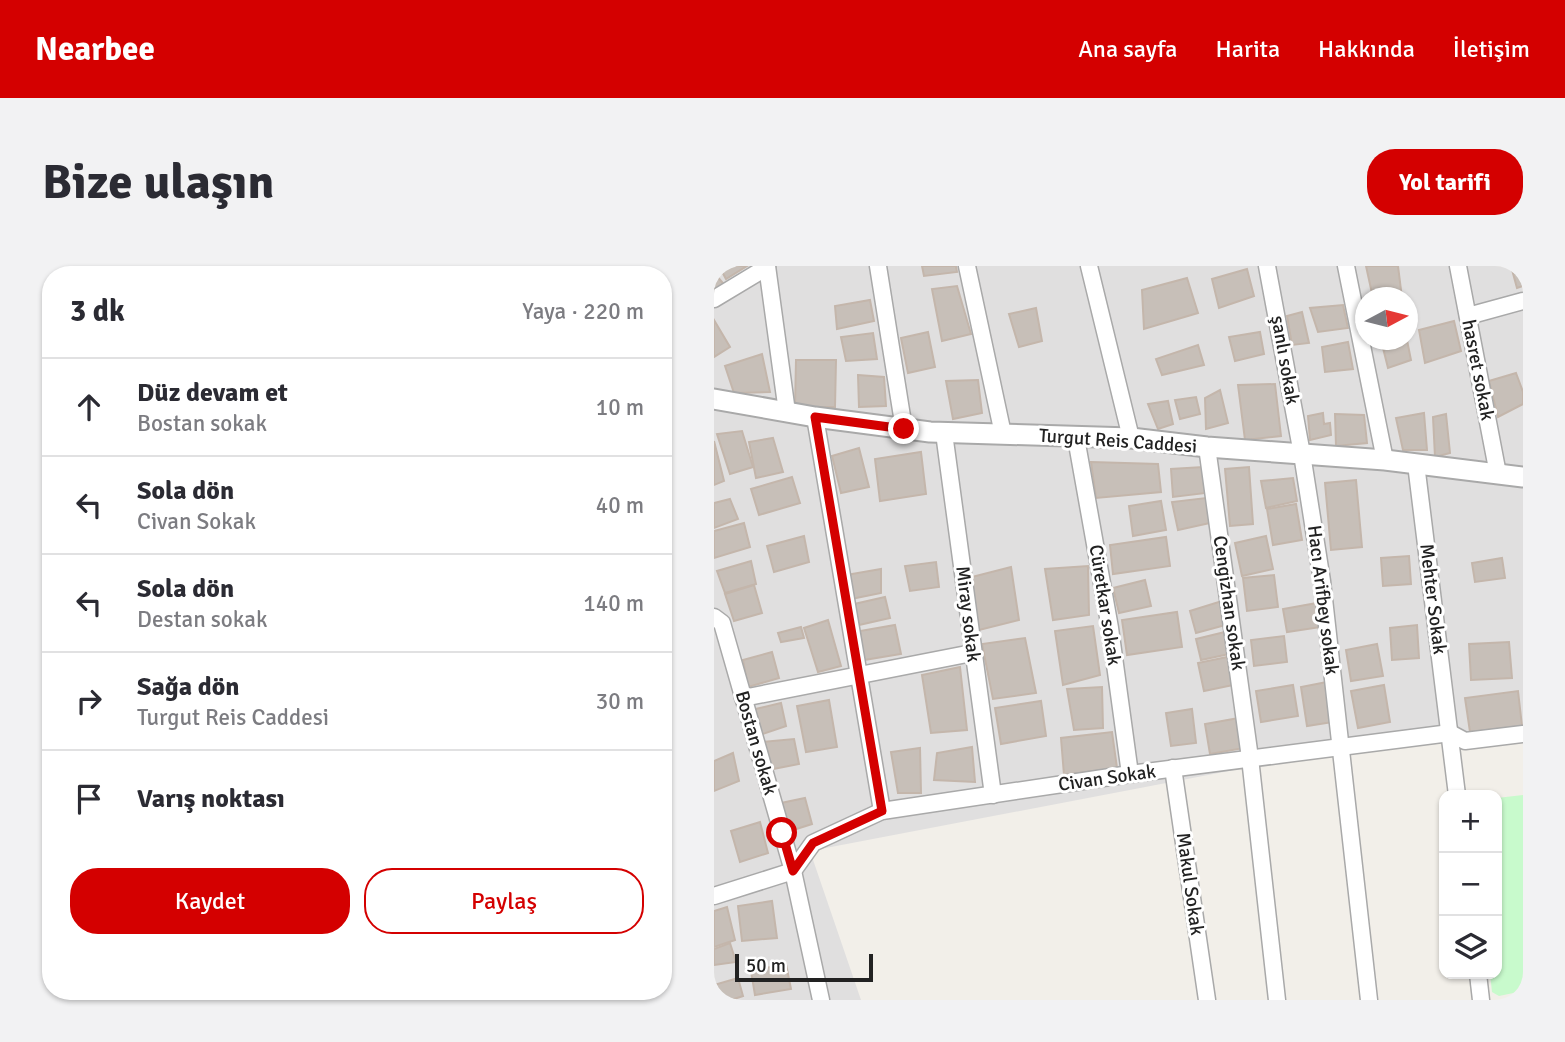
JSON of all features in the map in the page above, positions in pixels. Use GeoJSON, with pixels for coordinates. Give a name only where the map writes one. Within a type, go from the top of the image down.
{"type":"FeatureCollection","features":[{"type":"Feature","properties":{"kind":"street"},"geometry":{"type":"LineString","coordinates":[[714,299],[767,266],[787,412]]}},
{"type":"Feature","properties":{"kind":"street"},"geometry":{"type":"LineString","coordinates":[[877,266],[904,429]]}},
{"type":"Feature","properties":{"kind":"street"},"geometry":{"type":"LineString","coordinates":[[967,266],[1003,434]]}},
{"type":"Feature","properties":{"kind":"street"},"geometry":{"type":"LineString","coordinates":[[1089,266],[1131,438]]}},
{"type":"Feature","properties":{"kind":"street","name":"şanlı sokak"},"geometry":{"type":"LineString","coordinates":[[1267,266],[1302,454]]}},
{"type":"Feature","properties":{"kind":"street"},"geometry":{"type":"LineString","coordinates":[[1346,266],[1385,460]]}},
{"type":"Feature","properties":{"kind":"street","name":"hasret sokak"},"geometry":{"type":"LineString","coordinates":[[1458,266],[1498,474]]}},
{"type":"Feature","properties":{"kind":"street"},"geometry":{"type":"LineString","coordinates":[[1468,316],[1523,301]]}},
{"type":"Feature","properties":{"kind":"street","name":"Turgut Reis Caddesi"},"geometry":{"type":"LineString","coordinates":[[714,399],[815,417],[944,433],[1131,438],[1207,447],[1385,460],[1523,477]]}},
{"type":"Feature","properties":{"kind":"street"},"geometry":{"type":"LineString","coordinates":[[815,417],[882,811]]}},
{"type":"Feature","properties":{"kind":"street","name":"Miray sokak"},"geometry":{"type":"LineString","coordinates":[[944,433],[993,795]]}},
{"type":"Feature","properties":{"kind":"street","name":"Cüretkar sokak"},"geometry":{"type":"LineString","coordinates":[[1076,438],[1110,628],[1130,774]]}},
{"type":"Feature","properties":{"kind":"street","name":"Cengizhan sokak"},"geometry":{"type":"LineString","coordinates":[[1207,447],[1250,758],[1277,1000]]}},
{"type":"Feature","properties":{"kind":"street","name":"Hacı Arifbey sokak"},"geometry":{"type":"LineString","coordinates":[[1302,454],[1322,581],[1369,1000]]}},
{"type":"Feature","properties":{"kind":"street","name":"Mehter Sokak"},"geometry":{"type":"LineString","coordinates":[[1416,464],[1456,790]]}},
{"type":"Feature","properties":{"kind":"street","name":"Bostan sokak"},"geometry":{"type":"LineString","coordinates":[[714,617],[722,623],[793,871]]}},
{"type":"Feature","properties":{"kind":"street"},"geometry":{"type":"LineString","coordinates":[[743,698],[972,653]]}},
{"type":"Feature","properties":{"kind":"street","name":"Civan Sokak"},"geometry":{"type":"LineString","coordinates":[[793,871],[813,843],[882,811],[1173,768],[1450,733],[1465,741],[1523,734]]}},
{"type":"Feature","properties":{"kind":"street","name":"Makul Sokak"},"geometry":{"type":"LineString","coordinates":[[1173,768],[1207,1000]]}},
{"type":"Feature","properties":{"kind":"street"},"geometry":{"type":"LineString","coordinates":[[714,896],[793,871],[821,1000]]}},
{"type":"Feature","properties":{"kind":"street"},"geometry":{"type":"LineString","coordinates":[[1479,979],[1481,1000]]}},
{"type":"Feature","properties":{"kind":"shaded area"},"geometry":{"type":"Polygon","coordinates":[[[714,266],[1523,266],[1523,735],[1391,740],[810,851],[861,1000],[714,1000],[714,266]]]}},
{"type":"Feature","properties":{"kind":"green space"},"geometry":{"type":"Polygon","coordinates":[[[1523,795],[1523,991],[1499,996],[1492,992],[1491,979],[1502,979],[1502,797],[1523,795]]]}},
{"type":"Feature","properties":{"kind":"building"},"geometry":{"type":"Polygon","coordinates":[[[719,266],[747,266],[726,279],[719,266]]]}},
{"type":"Feature","properties":{"kind":"building"},"geometry":{"type":"Polygon","coordinates":[[[922,266],[956,266],[957,272],[924,276],[922,266]]]}},
{"type":"Feature","properties":{"kind":"building"},"geometry":{"type":"Polygon","coordinates":[[[1366,266],[1398,266],[1401,287],[1371,287],[1366,266]]]}},
{"type":"Feature","properties":{"kind":"building"},"geometry":{"type":"Polygon","coordinates":[[[1511,266],[1523,266],[1523,286],[1517,288],[1511,266]]]}},
{"type":"Feature","properties":{"kind":"building"},"geometry":{"type":"Polygon","coordinates":[[[1247,269],[1254,296],[1219,308],[1212,279],[1247,269]]]}},
{"type":"Feature","properties":{"kind":"building"},"geometry":{"type":"Polygon","coordinates":[[[716,275],[727,288],[714,295],[714,277],[716,275]]]}},
{"type":"Feature","properties":{"kind":"building"},"geometry":{"type":"Polygon","coordinates":[[[1187,278],[1198,313],[1144,329],[1142,290],[1187,278]]]}},
{"type":"Feature","properties":{"kind":"building"},"geometry":{"type":"Polygon","coordinates":[[[957,286],[971,334],[942,341],[932,289],[957,286]]]}},
{"type":"Feature","properties":{"kind":"building"},"geometry":{"type":"Polygon","coordinates":[[[870,300],[874,321],[837,329],[835,306],[870,300]]]}},
{"type":"Feature","properties":{"kind":"building"},"geometry":{"type":"Polygon","coordinates":[[[1343,305],[1348,328],[1318,332],[1310,308],[1343,305]]]}},
{"type":"Feature","properties":{"kind":"building"},"geometry":{"type":"Polygon","coordinates":[[[1036,308],[1042,341],[1019,347],[1009,314],[1036,308]]]}},
{"type":"Feature","properties":{"kind":"building"},"geometry":{"type":"Polygon","coordinates":[[[1302,312],[1309,343],[1292,345],[1287,316],[1302,312]]]}},
{"type":"Feature","properties":{"kind":"building"},"geometry":{"type":"Polygon","coordinates":[[[714,320],[730,347],[714,357],[714,320]]]}},
{"type":"Feature","properties":{"kind":"building"},"geometry":{"type":"Polygon","coordinates":[[[1454,321],[1461,351],[1425,363],[1419,330],[1454,321]]]}},
{"type":"Feature","properties":{"kind":"building"},"geometry":{"type":"Polygon","coordinates":[[[928,332],[935,367],[908,373],[901,338],[928,332]]]}},
{"type":"Feature","properties":{"kind":"building"},"geometry":{"type":"Polygon","coordinates":[[[1260,332],[1264,354],[1235,361],[1229,337],[1260,332]]]}},
{"type":"Feature","properties":{"kind":"building"},"geometry":{"type":"Polygon","coordinates":[[[873,333],[877,359],[846,361],[841,337],[873,333]]]}},
{"type":"Feature","properties":{"kind":"building"},"geometry":{"type":"Polygon","coordinates":[[[1348,342],[1353,369],[1325,372],[1322,347],[1348,342]]]}},
{"type":"Feature","properties":{"kind":"building"},"geometry":{"type":"Polygon","coordinates":[[[1198,345],[1204,365],[1162,375],[1156,359],[1198,345]]]}},
{"type":"Feature","properties":{"kind":"building"},"geometry":{"type":"Polygon","coordinates":[[[1384,350],[1409,350],[1411,360],[1388,368],[1384,350]]]}},
{"type":"Feature","properties":{"kind":"building"},"geometry":{"type":"Polygon","coordinates":[[[762,354],[770,392],[734,393],[725,366],[762,354]]]}},
{"type":"Feature","properties":{"kind":"building"},"geometry":{"type":"Polygon","coordinates":[[[796,360],[836,360],[835,407],[795,407],[796,360]]]}},
{"type":"Feature","properties":{"kind":"building"},"geometry":{"type":"Polygon","coordinates":[[[1516,373],[1523,392],[1523,404],[1498,417],[1489,381],[1516,373]]]}},
{"type":"Feature","properties":{"kind":"building"},"geometry":{"type":"Polygon","coordinates":[[[858,375],[884,377],[886,406],[859,407],[858,375]]]}},
{"type":"Feature","properties":{"kind":"building"},"geometry":{"type":"Polygon","coordinates":[[[978,380],[982,413],[953,419],[946,381],[978,380]]]}},
{"type":"Feature","properties":{"kind":"building"},"geometry":{"type":"Polygon","coordinates":[[[1275,384],[1281,436],[1245,440],[1238,385],[1275,384]]]}},
{"type":"Feature","properties":{"kind":"building"},"geometry":{"type":"Polygon","coordinates":[[[1220,390],[1228,423],[1206,429],[1205,398],[1220,390]]]}},
{"type":"Feature","properties":{"kind":"building"},"geometry":{"type":"Polygon","coordinates":[[[1196,397],[1200,414],[1180,419],[1175,400],[1196,397]]]}},
{"type":"Feature","properties":{"kind":"building"},"geometry":{"type":"Polygon","coordinates":[[[1168,401],[1173,424],[1158,429],[1148,404],[1168,401]]]}},
{"type":"Feature","properties":{"kind":"building"},"geometry":{"type":"Polygon","coordinates":[[[1323,413],[1324,424],[1330,423],[1331,435],[1310,440],[1308,416],[1323,413]]]}},
{"type":"Feature","properties":{"kind":"building"},"geometry":{"type":"Polygon","coordinates":[[[1424,413],[1427,450],[1403,450],[1396,418],[1424,413]]]}},
{"type":"Feature","properties":{"kind":"building"},"geometry":{"type":"Polygon","coordinates":[[[1335,414],[1364,415],[1367,443],[1336,446],[1335,414]]]}},
{"type":"Feature","properties":{"kind":"building"},"geometry":{"type":"Polygon","coordinates":[[[1446,414],[1450,453],[1435,457],[1433,417],[1446,414]]]}},
{"type":"Feature","properties":{"kind":"building"},"geometry":{"type":"Polygon","coordinates":[[[742,431],[753,467],[730,474],[717,434],[742,431]]]}},
{"type":"Feature","properties":{"kind":"building"},"geometry":{"type":"Polygon","coordinates":[[[773,438],[783,472],[756,478],[749,442],[773,438]]]}},
{"type":"Feature","properties":{"kind":"building"},"geometry":{"type":"Polygon","coordinates":[[[714,441],[724,481],[714,485],[714,441]]]}},
{"type":"Feature","properties":{"kind":"building"},"geometry":{"type":"Polygon","coordinates":[[[859,448],[869,487],[841,493],[832,456],[859,448]]]}},
{"type":"Feature","properties":{"kind":"building"},"geometry":{"type":"Polygon","coordinates":[[[921,452],[926,494],[880,501],[875,459],[921,452]]]}},
{"type":"Feature","properties":{"kind":"building"},"geometry":{"type":"Polygon","coordinates":[[[1091,462],[1158,464],[1161,492],[1096,498],[1091,462]]]}},
{"type":"Feature","properties":{"kind":"building"},"geometry":{"type":"Polygon","coordinates":[[[1203,467],[1206,493],[1173,497],[1171,469],[1203,467]]]}},
{"type":"Feature","properties":{"kind":"building"},"geometry":{"type":"Polygon","coordinates":[[[1249,467],[1253,524],[1230,526],[1225,469],[1249,467]]]}},
{"type":"Feature","properties":{"kind":"building"},"geometry":{"type":"Polygon","coordinates":[[[792,477],[800,503],[759,515],[751,489],[792,477]]]}},
{"type":"Feature","properties":{"kind":"building"},"geometry":{"type":"Polygon","coordinates":[[[1293,478],[1297,501],[1266,508],[1261,481],[1293,478]]]}},
{"type":"Feature","properties":{"kind":"building"},"geometry":{"type":"Polygon","coordinates":[[[1356,480],[1362,547],[1331,550],[1325,483],[1356,480]]]}},
{"type":"Feature","properties":{"kind":"building"},"geometry":{"type":"Polygon","coordinates":[[[1206,498],[1210,523],[1178,530],[1172,502],[1206,498]]]}},
{"type":"Feature","properties":{"kind":"building"},"geometry":{"type":"Polygon","coordinates":[[[730,499],[738,519],[714,528],[714,503],[730,499]]]}},
{"type":"Feature","properties":{"kind":"building"},"geometry":{"type":"Polygon","coordinates":[[[1161,501],[1166,530],[1133,536],[1129,506],[1161,501]]]}},
{"type":"Feature","properties":{"kind":"building"},"geometry":{"type":"Polygon","coordinates":[[[1296,504],[1302,540],[1273,545],[1267,509],[1296,504]]]}},
{"type":"Feature","properties":{"kind":"building"},"geometry":{"type":"Polygon","coordinates":[[[744,523],[750,547],[714,558],[714,531],[744,523]]]}},
{"type":"Feature","properties":{"kind":"building"},"geometry":{"type":"Polygon","coordinates":[[[804,536],[809,562],[774,572],[767,546],[804,536]]]}},
{"type":"Feature","properties":{"kind":"building"},"geometry":{"type":"Polygon","coordinates":[[[1266,536],[1273,569],[1242,576],[1235,543],[1266,536]]]}},
{"type":"Feature","properties":{"kind":"building"},"geometry":{"type":"Polygon","coordinates":[[[1166,537],[1170,566],[1113,574],[1110,545],[1166,537]]]}},
{"type":"Feature","properties":{"kind":"building"},"geometry":{"type":"Polygon","coordinates":[[[1409,556],[1411,584],[1383,586],[1381,558],[1409,556]]]}},
{"type":"Feature","properties":{"kind":"building"},"geometry":{"type":"Polygon","coordinates":[[[1502,558],[1505,578],[1475,582],[1472,563],[1502,558]]]}},
{"type":"Feature","properties":{"kind":"building"},"geometry":{"type":"Polygon","coordinates":[[[751,561],[756,584],[725,593],[717,571],[751,561]]]}},
{"type":"Feature","properties":{"kind":"building"},"geometry":{"type":"Polygon","coordinates":[[[936,562],[939,587],[910,591],[905,566],[936,562]]]}},
{"type":"Feature","properties":{"kind":"building"},"geometry":{"type":"Polygon","coordinates":[[[1088,566],[1089,615],[1053,620],[1045,569],[1088,566]]]}},
{"type":"Feature","properties":{"kind":"building"},"geometry":{"type":"Polygon","coordinates":[[[1011,567],[1019,620],[975,631],[968,578],[1011,567]]]}},
{"type":"Feature","properties":{"kind":"building"},"geometry":{"type":"Polygon","coordinates":[[[881,569],[881,593],[851,599],[846,575],[881,569]]]}},
{"type":"Feature","properties":{"kind":"building"},"geometry":{"type":"Polygon","coordinates":[[[1274,575],[1278,607],[1247,611],[1243,578],[1274,575]]]}},
{"type":"Feature","properties":{"kind":"building"},"geometry":{"type":"Polygon","coordinates":[[[1145,580],[1151,606],[1119,613],[1113,588],[1145,580]]]}},
{"type":"Feature","properties":{"kind":"building"},"geometry":{"type":"Polygon","coordinates":[[[754,585],[762,613],[734,621],[725,594],[754,585]]]}},
{"type":"Feature","properties":{"kind":"building"},"geometry":{"type":"Polygon","coordinates":[[[885,597],[890,618],[859,625],[854,604],[885,597]]]}},
{"type":"Feature","properties":{"kind":"building"},"geometry":{"type":"Polygon","coordinates":[[[1222,601],[1229,624],[1196,633],[1190,611],[1222,601]]]}},
{"type":"Feature","properties":{"kind":"building"},"geometry":{"type":"Polygon","coordinates":[[[1317,603],[1321,627],[1287,632],[1283,609],[1317,603]]]}},
{"type":"Feature","properties":{"kind":"building"},"geometry":{"type":"Polygon","coordinates":[[[1177,612],[1182,647],[1127,655],[1122,620],[1177,612]]]}},
{"type":"Feature","properties":{"kind":"building"},"geometry":{"type":"Polygon","coordinates":[[[828,620],[841,666],[818,672],[804,628],[828,620]]]}},
{"type":"Feature","properties":{"kind":"building"},"geometry":{"type":"Polygon","coordinates":[[[895,625],[901,654],[864,660],[860,631],[895,625]]]}},
{"type":"Feature","properties":{"kind":"building"},"geometry":{"type":"Polygon","coordinates":[[[1417,625],[1419,658],[1392,660],[1390,628],[1417,625]]]}},
{"type":"Feature","properties":{"kind":"building"},"geometry":{"type":"Polygon","coordinates":[[[1093,626],[1100,675],[1063,685],[1055,631],[1093,626]]]}},
{"type":"Feature","properties":{"kind":"building"},"geometry":{"type":"Polygon","coordinates":[[[801,627],[804,638],[781,642],[778,633],[801,627]]]}},
{"type":"Feature","properties":{"kind":"building"},"geometry":{"type":"Polygon","coordinates":[[[1229,631],[1234,653],[1201,660],[1196,639],[1229,631]]]}},
{"type":"Feature","properties":{"kind":"building"},"geometry":{"type":"Polygon","coordinates":[[[1284,636],[1287,662],[1254,666],[1251,640],[1284,636]]]}},
{"type":"Feature","properties":{"kind":"building"},"geometry":{"type":"Polygon","coordinates":[[[1025,638],[1036,693],[993,699],[982,644],[1025,638]]]}},
{"type":"Feature","properties":{"kind":"building"},"geometry":{"type":"Polygon","coordinates":[[[1509,642],[1512,678],[1471,680],[1469,644],[1509,642]]]}},
{"type":"Feature","properties":{"kind":"building"},"geometry":{"type":"Polygon","coordinates":[[[1377,644],[1383,676],[1351,681],[1346,650],[1377,644]]]}},
{"type":"Feature","properties":{"kind":"building"},"geometry":{"type":"Polygon","coordinates":[[[772,652],[779,678],[748,687],[743,660],[772,652]]]}},
{"type":"Feature","properties":{"kind":"building"},"geometry":{"type":"Polygon","coordinates":[[[1232,656],[1238,684],[1204,691],[1198,663],[1232,656]]]}},
{"type":"Feature","properties":{"kind":"building"},"geometry":{"type":"Polygon","coordinates":[[[960,667],[967,730],[931,733],[922,675],[960,667]]]}},
{"type":"Feature","properties":{"kind":"building"},"geometry":{"type":"Polygon","coordinates":[[[1327,682],[1333,722],[1307,726],[1301,687],[1327,682]]]}},
{"type":"Feature","properties":{"kind":"building"},"geometry":{"type":"Polygon","coordinates":[[[1293,685],[1298,716],[1261,722],[1256,691],[1293,685]]]}},
{"type":"Feature","properties":{"kind":"building"},"geometry":{"type":"Polygon","coordinates":[[[1384,685],[1390,722],[1358,728],[1351,691],[1384,685]]]}},
{"type":"Feature","properties":{"kind":"building"},"geometry":{"type":"Polygon","coordinates":[[[1102,687],[1103,728],[1074,730],[1067,689],[1102,687]]]}},
{"type":"Feature","properties":{"kind":"building"},"geometry":{"type":"Polygon","coordinates":[[[1518,691],[1522,726],[1470,732],[1465,698],[1518,691]]]}},
{"type":"Feature","properties":{"kind":"building"},"geometry":{"type":"Polygon","coordinates":[[[829,700],[837,747],[806,752],[797,706],[829,700]]]}},
{"type":"Feature","properties":{"kind":"building"},"geometry":{"type":"Polygon","coordinates":[[[1041,701],[1046,736],[1001,744],[995,708],[1041,701]]]}},
{"type":"Feature","properties":{"kind":"building"},"geometry":{"type":"Polygon","coordinates":[[[781,703],[786,726],[757,736],[751,710],[781,703]]]}},
{"type":"Feature","properties":{"kind":"building"},"geometry":{"type":"Polygon","coordinates":[[[1192,709],[1196,743],[1171,746],[1166,713],[1192,709]]]}},
{"type":"Feature","properties":{"kind":"building"},"geometry":{"type":"Polygon","coordinates":[[[1239,718],[1244,748],[1210,754],[1205,724],[1239,718]]]}},
{"type":"Feature","properties":{"kind":"building"},"geometry":{"type":"Polygon","coordinates":[[[1112,732],[1117,768],[1064,775],[1061,738],[1112,732]]]}},
{"type":"Feature","properties":{"kind":"building"},"geometry":{"type":"Polygon","coordinates":[[[794,739],[799,764],[768,770],[761,742],[794,739]]]}},
{"type":"Feature","properties":{"kind":"building"},"geometry":{"type":"Polygon","coordinates":[[[972,747],[975,782],[934,780],[937,753],[972,747]]]}},
{"type":"Feature","properties":{"kind":"building"},"geometry":{"type":"Polygon","coordinates":[[[920,748],[921,793],[898,793],[891,752],[920,748]]]}},
{"type":"Feature","properties":{"kind":"building"},"geometry":{"type":"Polygon","coordinates":[[[733,753],[739,781],[714,791],[714,761],[733,753]]]}},
{"type":"Feature","properties":{"kind":"building"},"geometry":{"type":"Polygon","coordinates":[[[805,798],[812,824],[784,833],[776,804],[805,798]]]}},
{"type":"Feature","properties":{"kind":"building"},"geometry":{"type":"Polygon","coordinates":[[[760,822],[768,853],[740,862],[731,831],[760,822]]]}},
{"type":"Feature","properties":{"kind":"building"},"geometry":{"type":"Polygon","coordinates":[[[772,901],[777,938],[742,941],[738,906],[772,901]]]}},
{"type":"Feature","properties":{"kind":"building"},"geometry":{"type":"Polygon","coordinates":[[[727,907],[735,940],[714,947],[714,911],[727,907]]]}},
{"type":"Feature","properties":{"kind":"building"},"geometry":{"type":"Polygon","coordinates":[[[730,943],[736,962],[714,965],[714,949],[730,943]]]}},
{"type":"Feature","properties":{"kind":"building"},"geometry":{"type":"Polygon","coordinates":[[[786,964],[791,989],[755,995],[751,971],[786,964]]]}},
{"type":"Feature","properties":{"kind":"building"},"geometry":{"type":"Polygon","coordinates":[[[738,978],[743,996],[731,1000],[715,1000],[714,985],[738,978]]]}},
{"type":"Feature","properties":{"kind":"route"},"geometry":{"type":"LineString","coordinates":[[782,833],[793,871],[813,843],[882,811],[815,417],[904,429]]}}]}
